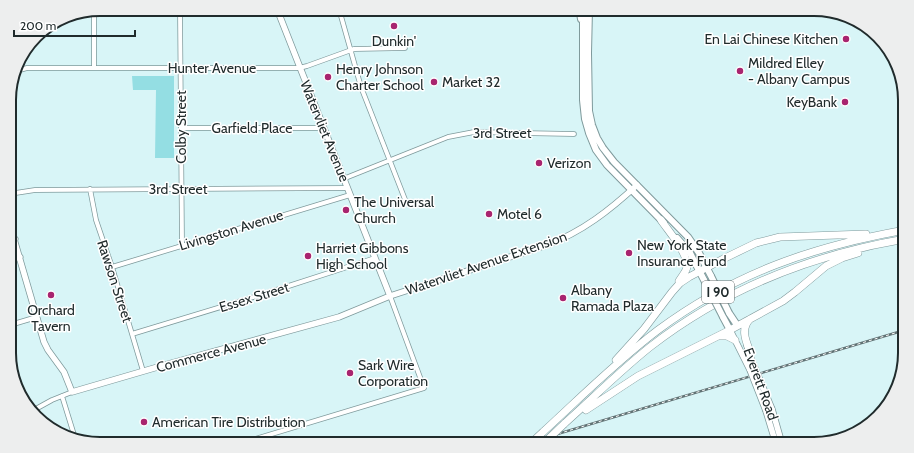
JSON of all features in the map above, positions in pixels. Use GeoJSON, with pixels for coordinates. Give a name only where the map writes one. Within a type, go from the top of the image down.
{"type":"FeatureCollection","features":[{"type":"Feature","properties":{"kind":"highway"},"geometry":{"type":"LineString","coordinates":[[661,220],[682,250],[687,265],[685,272],[668,297]]}},
{"type":"Feature","properties":{"kind":"highway"},"geometry":{"type":"LineString","coordinates":[[568,409],[644,329],[680,282],[703,269],[756,243],[772,238],[787,236],[838,236],[898,231]]}},
{"type":"Feature","properties":{"kind":"highway","name":"I 90"},"geometry":{"type":"LineString","coordinates":[[538,437],[622,359],[657,331],[727,286],[774,265],[809,252],[844,242],[898,232]]}},
{"type":"Feature","properties":{"kind":"highway","name":"I 90"},"geometry":{"type":"LineString","coordinates":[[550,437],[650,347],[688,320],[727,297],[762,280],[812,261],[864,247],[898,241]]}},
{"type":"Feature","properties":{"kind":"highway"},"geometry":{"type":"LineString","coordinates":[[564,424],[628,381],[730,330],[789,297],[818,272],[834,262],[857,253],[898,242]]}},
{"type":"Feature","properties":{"kind":"highway"},"geometry":{"type":"LineString","coordinates":[[749,349],[745,337],[745,329],[747,322],[756,315]]}},
{"type":"Feature","properties":{"kind":"highway"},"geometry":{"type":"LineString","coordinates":[[717,336],[727,336],[735,340]]}},
{"type":"Feature","properties":{"kind":"main road"},"geometry":{"type":"LineString","coordinates":[[581,16],[583,27]]}},
{"type":"Feature","properties":{"kind":"main road"},"geometry":{"type":"LineString","coordinates":[[583,16],[583,110],[594,145],[603,161],[661,220],[710,276],[729,313],[737,325]]}},
{"type":"Feature","properties":{"kind":"main road"},"geometry":{"type":"LineString","coordinates":[[589,16],[589,111],[594,132],[606,154],[688,237],[699,253],[704,280],[730,330]]}},
{"type":"Feature","properties":{"kind":"main road"},"geometry":{"type":"LineString","coordinates":[[588,64],[590,58],[591,16]]}},
{"type":"Feature","properties":{"kind":"street","name":"Colby Street"},"geometry":{"type":"LineString","coordinates":[[180,16],[182,245]]}},
{"type":"Feature","properties":{"kind":"street","name":"Watervliet Avenue"},"geometry":{"type":"LineString","coordinates":[[262,437],[424,388],[376,258],[343,179],[280,16]]}},
{"type":"Feature","properties":{"kind":"street"},"geometry":{"type":"LineString","coordinates":[[341,16],[361,88],[406,202]]}},
{"type":"Feature","properties":{"kind":"street"},"geometry":{"type":"LineString","coordinates":[[94,17],[94,68]]}},
{"type":"Feature","properties":{"kind":"street","name":"Hunter Avenue"},"geometry":{"type":"LineString","coordinates":[[22,69],[299,68],[355,48],[405,48]]}},
{"type":"Feature","properties":{"kind":"street","name":"Garfield Place"},"geometry":{"type":"LineString","coordinates":[[180,128],[323,128]]}},
{"type":"Feature","properties":{"kind":"street","name":"3rd Street"},"geometry":{"type":"LineString","coordinates":[[343,179],[448,137],[462,134],[474,132],[574,134]]}},
{"type":"Feature","properties":{"kind":"street","name":"Watervliet Avenue Extension"},"geometry":{"type":"LineString","coordinates":[[390,296],[528,252],[562,239],[594,220],[637,185]]}},
{"type":"Feature","properties":{"kind":"street","name":"3rd Street"},"geometry":{"type":"LineString","coordinates":[[16,193],[33,190],[90,189],[347,188]]}},
{"type":"Feature","properties":{"kind":"street","name":"Rawson Street"},"geometry":{"type":"LineString","coordinates":[[90,189],[96,220],[112,267],[143,371]]}},
{"type":"Feature","properties":{"kind":"street","name":"Livingston Avenue"},"geometry":{"type":"LineString","coordinates":[[112,267],[350,194]]}},
{"type":"Feature","properties":{"kind":"street"},"geometry":{"type":"LineString","coordinates":[[16,242],[45,345],[64,372],[72,392]]}},
{"type":"Feature","properties":{"kind":"street"},"geometry":{"type":"LineString","coordinates":[[16,258],[20,257]]}},
{"type":"Feature","properties":{"kind":"street","name":"Essex Street"},"geometry":{"type":"LineString","coordinates":[[132,334],[376,258]]}},
{"type":"Feature","properties":{"kind":"street","name":"Commerce Avenue"},"geometry":{"type":"LineString","coordinates":[[37,408],[72,392],[339,317],[390,296]]}},
{"type":"Feature","properties":{"kind":"street"},"geometry":{"type":"LineString","coordinates":[[16,323],[37,317]]}},
{"type":"Feature","properties":{"kind":"street","name":"Everett Road"},"geometry":{"type":"LineString","coordinates":[[737,325],[749,349],[779,437]]}},
{"type":"Feature","properties":{"kind":"street","name":"Everett Road"},"geometry":{"type":"LineString","coordinates":[[730,330],[769,410],[775,437]]}},
{"type":"Feature","properties":{"kind":"street"},"geometry":{"type":"LineString","coordinates":[[62,396],[73,433]]}},
{"type":"Feature","properties":{"kind":"shaded area"},"geometry":{"type":"Polygon","coordinates":[[[132,76],[174,76],[174,158],[155,158],[156,90],[133,90],[132,76]]]}},
{"type":"Feature","properties":{"kind":"railway"},"geometry":{"type":"LineString","coordinates":[[547,437],[898,332]]}},
{"type":"Feature","properties":{"kind":"place","name":"Dunkin'"},"geometry":{"type":"Point","coordinates":[394,26]}},
{"type":"Feature","properties":{"kind":"place","name":"En Lai Chinese Kitchen"},"geometry":{"type":"Point","coordinates":[846,39]}},
{"type":"Feature","properties":{"kind":"place","name":"Mildred Elley - Albany Campus"},"geometry":{"type":"Point","coordinates":[740,71]}},
{"type":"Feature","properties":{"kind":"place","name":"Henry Johnson Charter School"},"geometry":{"type":"Point","coordinates":[328,77]}},
{"type":"Feature","properties":{"kind":"place","name":"Market 32"},"geometry":{"type":"Point","coordinates":[434,82]}},
{"type":"Feature","properties":{"kind":"place","name":"KeyBank"},"geometry":{"type":"Point","coordinates":[845,102]}},
{"type":"Feature","properties":{"kind":"place","name":"Verizon"},"geometry":{"type":"Point","coordinates":[539,163]}},
{"type":"Feature","properties":{"kind":"place","name":"The Universal Church"},"geometry":{"type":"Point","coordinates":[346,210]}},
{"type":"Feature","properties":{"kind":"place","name":"Motel 6"},"geometry":{"type":"Point","coordinates":[489,214]}},
{"type":"Feature","properties":{"kind":"place","name":"New York State Insurance Fund"},"geometry":{"type":"Point","coordinates":[629,253]}},
{"type":"Feature","properties":{"kind":"place","name":"Harriet Gibbons High School"},"geometry":{"type":"Point","coordinates":[308,256]}},
{"type":"Feature","properties":{"kind":"place","name":"Orchard Tavern"},"geometry":{"type":"Point","coordinates":[51,295]}},
{"type":"Feature","properties":{"kind":"place","name":"Albany Ramada Plaza"},"geometry":{"type":"Point","coordinates":[563,298]}},
{"type":"Feature","properties":{"kind":"place","name":"Sark Wire Corporation"},"geometry":{"type":"Point","coordinates":[350,373]}},
{"type":"Feature","properties":{"kind":"place","name":"American Tire Distribution"},"geometry":{"type":"Point","coordinates":[144,422]}}]}
